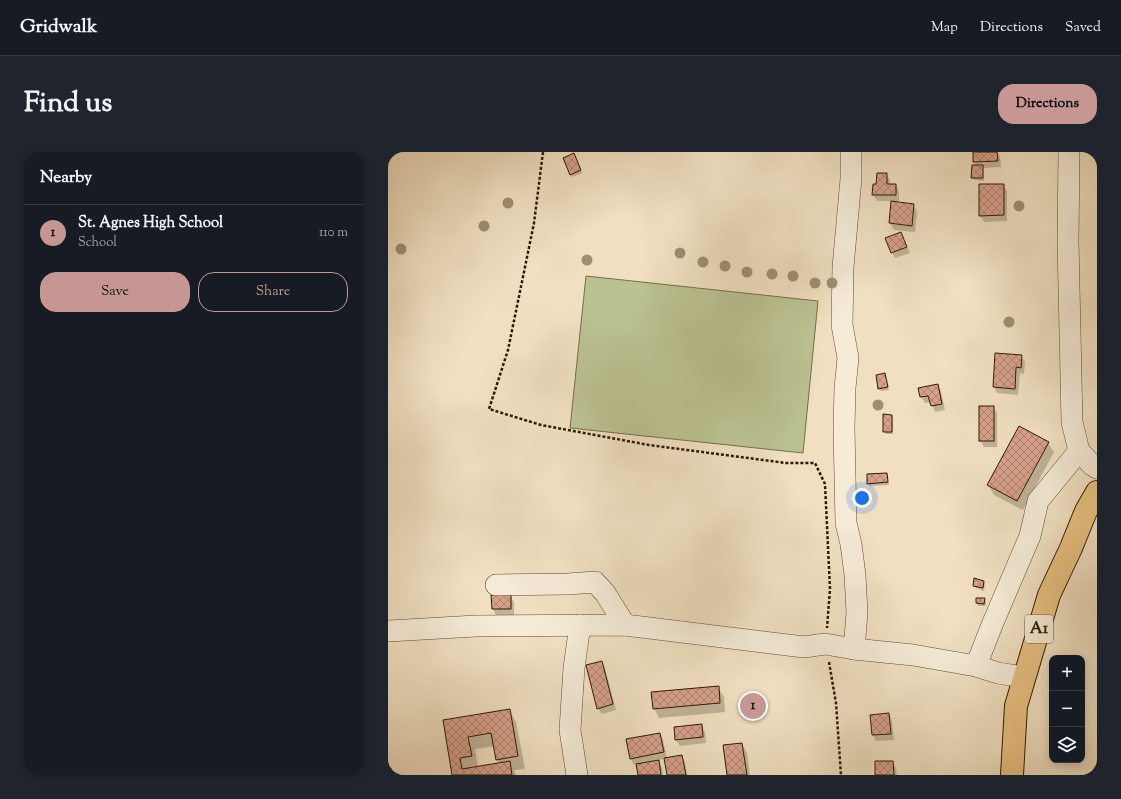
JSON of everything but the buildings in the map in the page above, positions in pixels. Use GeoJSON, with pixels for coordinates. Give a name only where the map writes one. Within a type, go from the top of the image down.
{"type":"FeatureCollection","features":[{"type":"Feature","properties":{"kind":"main road","name":"A1"},"geometry":{"type":"LineString","coordinates":[[1012,775],[1016,706],[1024,677],[1049,595],[1071,548],[1086,510],[1097,492]]}},
{"type":"Feature","properties":{"kind":"street"},"geometry":{"type":"LineString","coordinates":[[851,152],[851,179],[843,266],[842,325],[848,358],[845,388],[844,428],[846,515],[855,575],[857,613],[854,649]]}},
{"type":"Feature","properties":{"kind":"street"},"geometry":{"type":"LineString","coordinates":[[1068,152],[1068,241],[1072,422],[1079,451],[1092,465],[1097,468]]}},
{"type":"Feature","properties":{"kind":"street"},"geometry":{"type":"LineString","coordinates":[[976,666],[1030,536],[1038,500],[1079,451]]}},
{"type":"Feature","properties":{"kind":"street"},"geometry":{"type":"LineString","coordinates":[[496,585],[595,582],[605,594],[625,625]]}},
{"type":"Feature","properties":{"kind":"street"},"geometry":{"type":"LineString","coordinates":[[577,775],[570,730],[574,668],[580,625]]}},
{"type":"Feature","properties":{"kind":"street"},"geometry":{"type":"LineString","coordinates":[[388,631],[476,626],[625,625],[804,647],[826,644],[854,649],[913,655],[976,666],[998,673],[1024,677]]}},
{"type":"Feature","properties":{"kind":"path"},"geometry":{"type":"LineString","coordinates":[[543,152],[534,223],[510,342],[489,409],[541,425],[649,445],[786,463],[815,463],[825,484],[830,589],[826,644],[836,703],[841,775]]}},
{"type":"Feature","properties":{"kind":"green space"},"geometry":{"type":"Polygon","coordinates":[[[586,276],[818,301],[803,453],[570,428],[586,276]]]}},
{"type":"Feature","properties":{"kind":"place","name":"St. Agnes High School"},"geometry":{"type":"Point","coordinates":[753,706]}}]}
